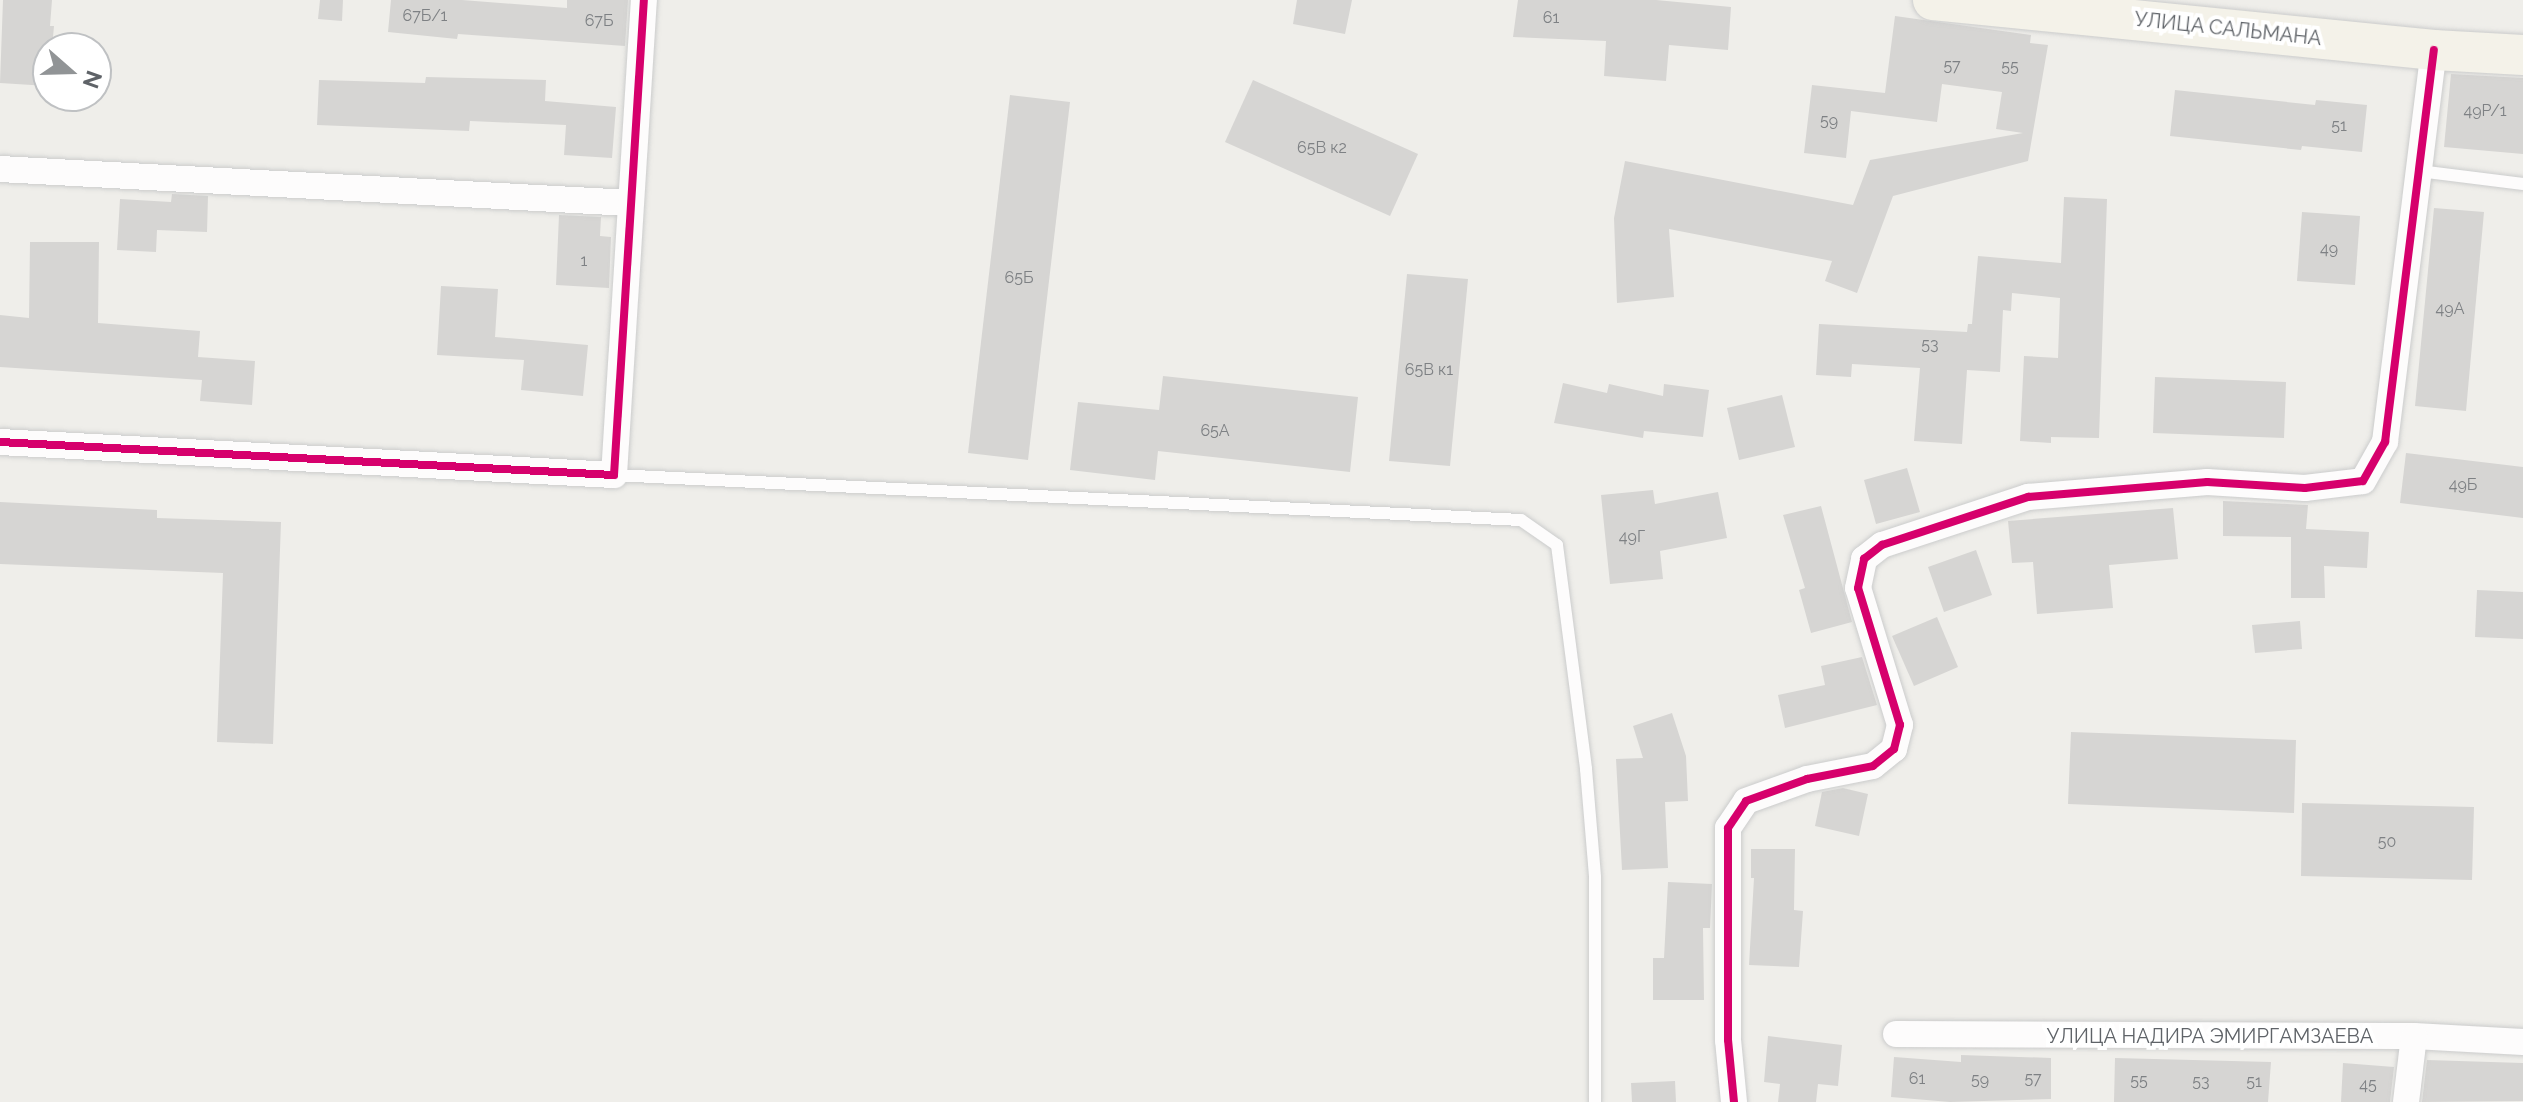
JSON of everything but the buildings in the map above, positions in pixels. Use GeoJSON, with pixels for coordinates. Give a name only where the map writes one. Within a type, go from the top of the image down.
{"type":"FeatureCollection","features":[{"type":"Feature","properties":{"kind":"main road","name":"УЛИЦА САЛЬМАНА"},"geometry":{"type":"LineString","coordinates":[[1933,0],[2434,50],[2523,55]]}},
{"type":"Feature","properties":{"kind":"street"},"geometry":{"type":"LineString","coordinates":[[0,442],[614,475],[644,0]]}},
{"type":"Feature","properties":{"kind":"street"},"geometry":{"type":"LineString","coordinates":[[2523,47],[2523,55]]}},
{"type":"Feature","properties":{"kind":"street"},"geometry":{"type":"LineString","coordinates":[[1734,1102],[1728,1040],[1728,828],[1746,801],[1807,779],[1873,766],[1894,749],[1900,725],[1858,588],[1864,559],[1882,545],[2028,497],[2207,482],[2305,488],[2363,481],[2385,442],[2434,50]]}},
{"type":"Feature","properties":{"kind":"street"},"geometry":{"type":"LineString","coordinates":[[0,169],[630,203]]}},
{"type":"Feature","properties":{"kind":"street","name":"УЛИЦА НАДИРА ЭМИРГАМЗАЕВА"},"geometry":{"type":"LineString","coordinates":[[1896,1034],[2414,1036],[2523,1042]]}},
{"type":"Feature","properties":{"kind":"street"},"geometry":{"type":"LineString","coordinates":[[2406,1102],[2414,1036]]}},
{"type":"Feature","properties":{"kind":"lane"},"geometry":{"type":"LineString","coordinates":[[2419,171],[2523,184]]}},
{"type":"Feature","properties":{"kind":"lane"},"geometry":{"type":"LineString","coordinates":[[614,475],[1521,520],[1557,545],[1586,769],[1595,877],[1595,1102]]}},
{"type":"Feature","properties":{"kind":"cycle path"},"geometry":{"type":"LineString","coordinates":[[0,442],[614,475],[644,0]]}},
{"type":"Feature","properties":{"kind":"cycle path"},"geometry":{"type":"LineString","coordinates":[[1734,1102],[1728,1040],[1728,828],[1746,801],[1807,779],[1873,766],[1894,749],[1900,725],[1858,588],[1864,559],[1882,545],[2028,497],[2207,482],[2305,488],[2363,481],[2385,442],[2434,50]]}}]}
